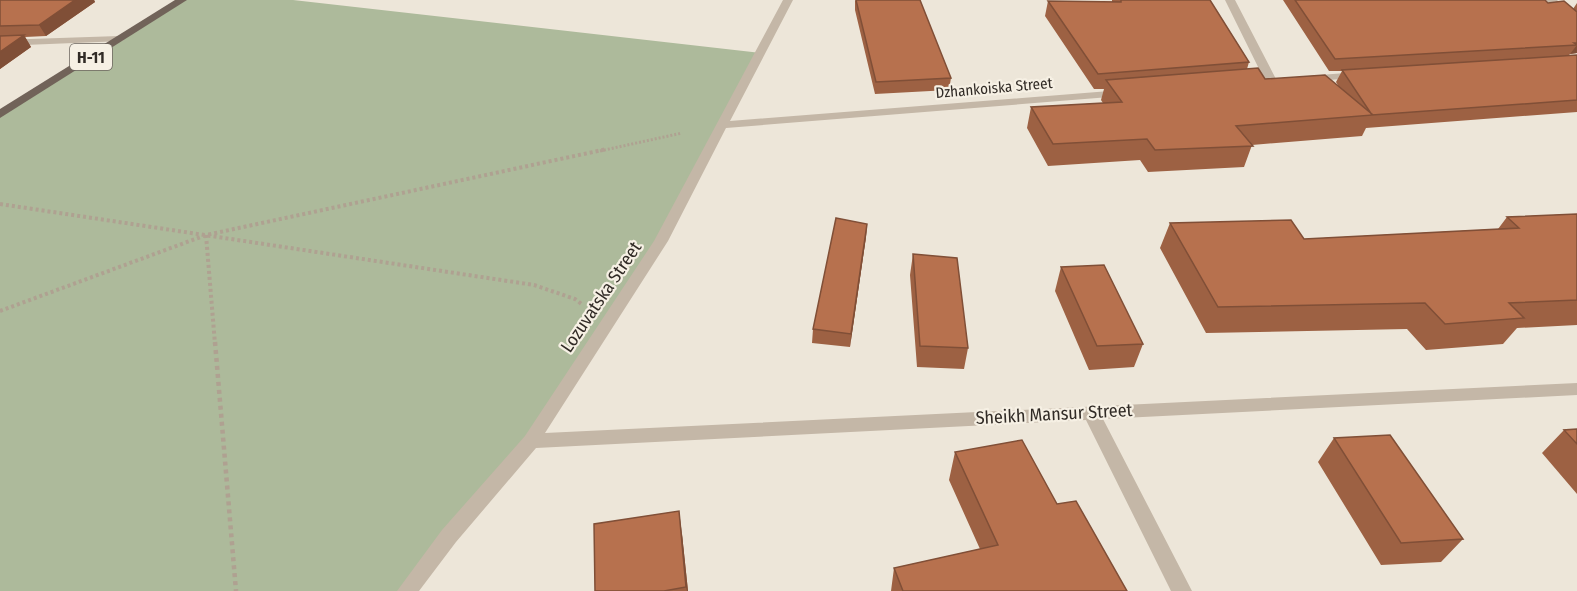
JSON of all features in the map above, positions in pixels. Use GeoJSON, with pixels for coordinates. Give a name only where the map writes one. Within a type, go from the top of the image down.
{"type":"FeatureCollection","features":[{"type":"Feature","properties":{"kind":"main road","name":"Н-11"},"geometry":{"type":"LineString","coordinates":[[0,114],[182,0]]}},
{"type":"Feature","properties":{"kind":"street","name":"Lozuvatska Street"},"geometry":{"type":"LineString","coordinates":[[407,591],[449,536],[531,441],[661,242],[788,0]]}},
{"type":"Feature","properties":{"kind":"street"},"geometry":{"type":"LineString","coordinates":[[1230,0],[1276,81],[1365,75]]}},
{"type":"Feature","properties":{"kind":"street"},"geometry":{"type":"LineString","coordinates":[[1551,0],[1577,24]]}},
{"type":"Feature","properties":{"kind":"street"},"geometry":{"type":"LineString","coordinates":[[0,43],[119,39]]}},
{"type":"Feature","properties":{"kind":"street","name":"Dzhankoiska Street"},"geometry":{"type":"LineString","coordinates":[[721,125],[1139,92]]}},
{"type":"Feature","properties":{"kind":"street","name":"Sheikh Mansur Street"},"geometry":{"type":"LineString","coordinates":[[531,441],[1577,389]]}},
{"type":"Feature","properties":{"kind":"street"},"geometry":{"type":"LineString","coordinates":[[1091,412],[1182,591]]}},
{"type":"Feature","properties":{"kind":"path"},"geometry":{"type":"LineString","coordinates":[[0,311],[206,235],[721,125]]}},
{"type":"Feature","properties":{"kind":"path"},"geometry":{"type":"LineString","coordinates":[[0,204],[534,285],[575,298],[606,324]]}},
{"type":"Feature","properties":{"kind":"path"},"geometry":{"type":"LineString","coordinates":[[206,235],[236,591]]}},
{"type":"Feature","properties":{"kind":"green space"},"geometry":{"type":"Polygon","coordinates":[[[182,0],[293,0],[761,53],[661,241],[531,441],[407,591],[0,591],[0,114],[182,0]]]}},
{"type":"Feature","properties":{"kind":"building"},"geometry":{"type":"Polygon","coordinates":[[[0,0],[75,0],[39,25],[0,26],[0,0]]]}},
{"type":"Feature","properties":{"kind":"building"},"geometry":{"type":"Polygon","coordinates":[[[856,0],[920,0],[951,78],[876,82],[856,0]]]}},
{"type":"Feature","properties":{"kind":"building"},"geometry":{"type":"Polygon","coordinates":[[[1121,0],[1210,0],[1249,62],[1098,74],[1048,1],[1121,2],[1121,0]]]}},
{"type":"Feature","properties":{"kind":"building"},"geometry":{"type":"Polygon","coordinates":[[[1295,0],[1545,0],[1548,3],[1564,1],[1577,12],[1577,43],[1574,43],[1577,45],[1335,59],[1295,0]]]}},
{"type":"Feature","properties":{"kind":"building"},"geometry":{"type":"Polygon","coordinates":[[[24,35],[0,52],[0,36],[24,35]]]}},
{"type":"Feature","properties":{"kind":"building"},"geometry":{"type":"Polygon","coordinates":[[[1577,55],[1577,100],[1372,115],[1342,70],[1577,55]]]}},
{"type":"Feature","properties":{"kind":"building"},"geometry":{"type":"Polygon","coordinates":[[[1258,68],[1265,79],[1325,75],[1373,115],[1236,126],[1253,146],[1155,150],[1147,139],[1053,144],[1031,107],[1122,102],[1106,80],[1258,68]]]}},
{"type":"Feature","properties":{"kind":"building"},"geometry":{"type":"Polygon","coordinates":[[[1577,214],[1577,300],[1509,303],[1524,318],[1445,324],[1425,303],[1218,307],[1170,223],[1291,220],[1304,239],[1519,228],[1507,217],[1577,214]]]}},
{"type":"Feature","properties":{"kind":"building"},"geometry":{"type":"Polygon","coordinates":[[[836,218],[867,224],[851,334],[813,329],[836,218]]]}},
{"type":"Feature","properties":{"kind":"building"},"geometry":{"type":"Polygon","coordinates":[[[913,254],[957,258],[968,348],[920,346],[913,254]]]}},
{"type":"Feature","properties":{"kind":"building"},"geometry":{"type":"Polygon","coordinates":[[[1104,265],[1143,344],[1097,346],[1061,267],[1104,265]]]}},
{"type":"Feature","properties":{"kind":"building"},"geometry":{"type":"Polygon","coordinates":[[[1577,429],[1577,444],[1564,430],[1577,429]]]}},
{"type":"Feature","properties":{"kind":"building"},"geometry":{"type":"Polygon","coordinates":[[[1390,435],[1463,539],[1401,543],[1334,438],[1390,435]]]}},
{"type":"Feature","properties":{"kind":"building"},"geometry":{"type":"Polygon","coordinates":[[[1022,440],[1057,504],[1076,501],[1127,591],[903,591],[894,568],[998,545],[955,452],[1022,440]]]}},
{"type":"Feature","properties":{"kind":"building"},"geometry":{"type":"Polygon","coordinates":[[[679,511],[686,587],[664,591],[595,591],[594,524],[679,511]]]}}]}
